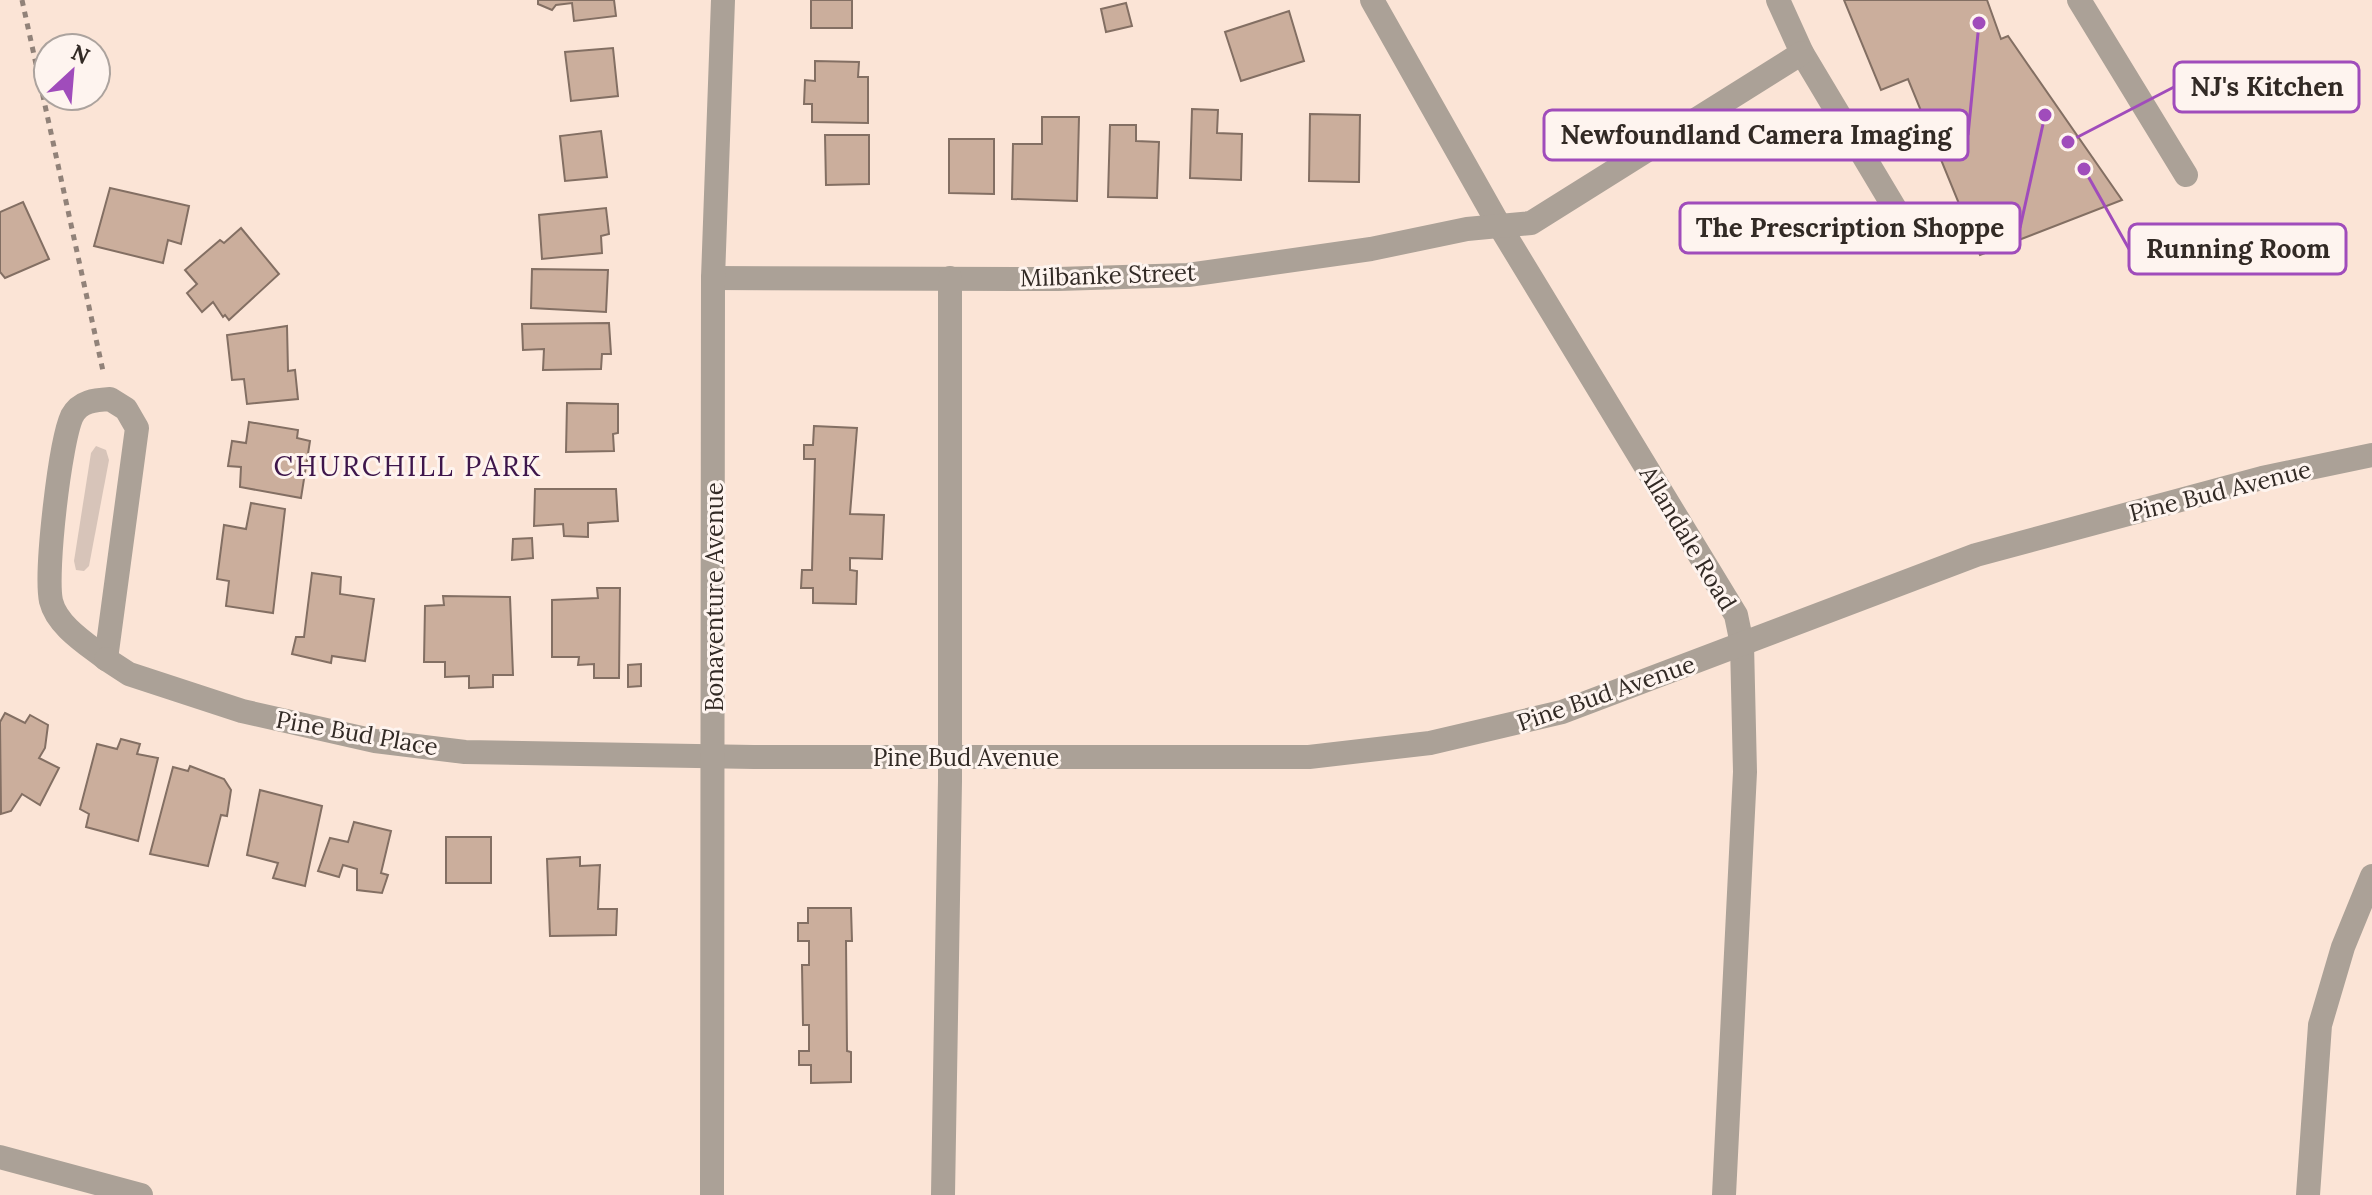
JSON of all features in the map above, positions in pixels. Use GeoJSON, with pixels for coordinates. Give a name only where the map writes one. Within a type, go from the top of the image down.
{"type":"FeatureCollection","features":[{"type":"Feature","properties":{"kind":"street","name":"Bonaventure Avenue"},"geometry":{"type":"LineString","coordinates":[[712,1195],[715,756],[713,278],[723,0]]}},
{"type":"Feature","properties":{"kind":"street","name":"Allandale Road"},"geometry":{"type":"LineString","coordinates":[[1372,0],[1499,225],[1736,615],[1742,644],[1745,772],[1724,1195]]}},
{"type":"Feature","properties":{"kind":"street"},"geometry":{"type":"LineString","coordinates":[[1778,0],[1802,53],[1909,232]]}},
{"type":"Feature","properties":{"kind":"street"},"geometry":{"type":"LineString","coordinates":[[2079,0],[2186,175]]}},
{"type":"Feature","properties":{"kind":"street","name":"Milbanke Street"},"geometry":{"type":"LineString","coordinates":[[713,278],[1188,275],[1371,249],[1441,233],[1531,223],[1802,53]]}},
{"type":"Feature","properties":{"kind":"street"},"geometry":{"type":"LineString","coordinates":[[943,1195],[950,757],[950,278]]}},
{"type":"Feature","properties":{"kind":"street"},"geometry":{"type":"LineString","coordinates":[[106,659],[137,428],[126,409],[110,399]]}},
{"type":"Feature","properties":{"kind":"street","name":"Pine Bud Place"},"geometry":{"type":"LineString","coordinates":[[110,399],[88,401],[73,414],[66,438],[49,570],[51,603],[68,629],[129,674],[190,696],[375,741],[465,752],[715,756]]}},
{"type":"Feature","properties":{"kind":"street","name":"Pine Bud Avenue"},"geometry":{"type":"LineString","coordinates":[[715,756],[1309,757],[1368,753],[1487,731],[1562,712],[1976,555],[2247,482],[2372,455]]}},
{"type":"Feature","properties":{"kind":"street"},"geometry":{"type":"LineString","coordinates":[[2308,1195],[2320,1025],[2343,947],[2372,876]]}},
{"type":"Feature","properties":{"kind":"street"},"geometry":{"type":"LineString","coordinates":[[0,1157],[141,1195]]}},
{"type":"Feature","properties":{"kind":"path"},"geometry":{"type":"LineString","coordinates":[[22,0],[110,399]]}},
{"type":"Feature","properties":{"kind":"shaded area"},"geometry":{"type":"Polygon","coordinates":[[[96,446],[106,450],[109,460],[89,566],[84,571],[76,570],[74,561],[91,453],[96,446]]]}},
{"type":"Feature","properties":{"kind":"building"},"geometry":{"type":"Polygon","coordinates":[[[538,0],[614,0],[616,16],[574,21],[572,3],[556,5],[552,10],[538,4],[538,0]]]}},
{"type":"Feature","properties":{"kind":"building"},"geometry":{"type":"Polygon","coordinates":[[[811,0],[852,0],[852,28],[811,28],[811,0]]]}},
{"type":"Feature","properties":{"kind":"building"},"geometry":{"type":"Polygon","coordinates":[[[1844,0],[1987,0],[2001,39],[2008,36],[2122,200],[1980,255],[1908,79],[1881,90],[1844,0]]]}},
{"type":"Feature","properties":{"kind":"building"},"geometry":{"type":"Polygon","coordinates":[[[1126,3],[1132,26],[1106,32],[1101,9],[1126,3]]]}},
{"type":"Feature","properties":{"kind":"building"},"geometry":{"type":"Polygon","coordinates":[[[1289,11],[1304,61],[1241,81],[1225,32],[1289,11]]]}},
{"type":"Feature","properties":{"kind":"building"},"geometry":{"type":"Polygon","coordinates":[[[613,48],[618,96],[571,101],[565,52],[613,48]]]}},
{"type":"Feature","properties":{"kind":"building"},"geometry":{"type":"Polygon","coordinates":[[[815,61],[859,62],[858,77],[868,77],[868,123],[812,122],[812,104],[804,104],[805,80],[815,81],[815,61]]]}},
{"type":"Feature","properties":{"kind":"building"},"geometry":{"type":"Polygon","coordinates":[[[1192,109],[1218,110],[1217,133],[1242,134],[1241,180],[1190,178],[1192,109]]]}},
{"type":"Feature","properties":{"kind":"building"},"geometry":{"type":"Polygon","coordinates":[[[1310,114],[1360,115],[1359,182],[1309,181],[1310,114]]]}},
{"type":"Feature","properties":{"kind":"building"},"geometry":{"type":"Polygon","coordinates":[[[1042,117],[1079,117],[1077,201],[1012,199],[1013,144],[1042,144],[1042,117]]]}},
{"type":"Feature","properties":{"kind":"building"},"geometry":{"type":"Polygon","coordinates":[[[1110,125],[1136,125],[1136,141],[1159,142],[1157,198],[1108,197],[1110,125]]]}},
{"type":"Feature","properties":{"kind":"building"},"geometry":{"type":"Polygon","coordinates":[[[601,131],[607,177],[565,181],[560,136],[601,131]]]}},
{"type":"Feature","properties":{"kind":"building"},"geometry":{"type":"Polygon","coordinates":[[[825,135],[869,135],[869,184],[826,185],[825,135]]]}},
{"type":"Feature","properties":{"kind":"building"},"geometry":{"type":"Polygon","coordinates":[[[949,139],[994,139],[994,194],[949,193],[949,139]]]}},
{"type":"Feature","properties":{"kind":"building"},"geometry":{"type":"Polygon","coordinates":[[[110,188],[189,206],[181,244],[168,240],[163,263],[94,246],[110,188]]]}},
{"type":"Feature","properties":{"kind":"building"},"geometry":{"type":"Polygon","coordinates":[[[23,202],[49,259],[5,278],[0,272],[0,212],[23,202]]]}},
{"type":"Feature","properties":{"kind":"building"},"geometry":{"type":"Polygon","coordinates":[[[606,208],[609,234],[601,236],[602,253],[542,259],[539,215],[606,208]]]}},
{"type":"Feature","properties":{"kind":"building"},"geometry":{"type":"Polygon","coordinates":[[[241,228],[279,274],[229,320],[225,315],[223,317],[213,302],[202,312],[187,293],[197,284],[185,270],[220,240],[224,243],[241,228]]]}},
{"type":"Feature","properties":{"kind":"building"},"geometry":{"type":"Polygon","coordinates":[[[532,269],[608,270],[606,312],[531,308],[532,269]]]}},
{"type":"Feature","properties":{"kind":"building"},"geometry":{"type":"Polygon","coordinates":[[[609,323],[611,354],[602,354],[601,369],[543,370],[544,349],[523,350],[522,324],[609,323]]]}},
{"type":"Feature","properties":{"kind":"building"},"geometry":{"type":"Polygon","coordinates":[[[287,326],[288,371],[295,370],[298,399],[247,404],[244,379],[232,380],[227,335],[287,326]]]}},
{"type":"Feature","properties":{"kind":"building"},"geometry":{"type":"Polygon","coordinates":[[[567,403],[618,404],[618,433],[613,434],[614,451],[566,452],[567,403]]]}},
{"type":"Feature","properties":{"kind":"building"},"geometry":{"type":"Polygon","coordinates":[[[249,422],[298,430],[297,438],[310,441],[301,498],[240,487],[241,467],[228,466],[232,441],[246,443],[249,422]]]}},
{"type":"Feature","properties":{"kind":"building"},"geometry":{"type":"Polygon","coordinates":[[[814,426],[857,428],[850,514],[884,515],[882,559],[850,558],[850,570],[857,571],[856,604],[813,603],[813,588],[801,588],[802,570],[812,570],[815,459],[804,459],[804,445],[813,445],[814,426]]]}},
{"type":"Feature","properties":{"kind":"building"},"geometry":{"type":"Polygon","coordinates":[[[535,489],[616,489],[618,521],[588,523],[588,537],[564,536],[563,524],[534,526],[535,489]]]}},
{"type":"Feature","properties":{"kind":"building"},"geometry":{"type":"Polygon","coordinates":[[[251,503],[285,509],[273,613],[226,606],[229,581],[217,579],[224,525],[246,529],[251,503]]]}},
{"type":"Feature","properties":{"kind":"building"},"geometry":{"type":"Polygon","coordinates":[[[532,538],[533,558],[512,560],[513,539],[532,538]]]}},
{"type":"Feature","properties":{"kind":"building"},"geometry":{"type":"Polygon","coordinates":[[[312,573],[341,577],[340,594],[374,599],[365,661],[332,656],[331,663],[292,654],[296,637],[304,637],[312,573]]]}},
{"type":"Feature","properties":{"kind":"building"},"geometry":{"type":"Polygon","coordinates":[[[597,588],[620,588],[619,678],[594,678],[594,664],[578,665],[579,657],[552,657],[552,600],[598,598],[597,588]]]}},
{"type":"Feature","properties":{"kind":"building"},"geometry":{"type":"Polygon","coordinates":[[[443,596],[510,597],[513,675],[493,675],[493,687],[469,688],[469,676],[445,677],[445,662],[424,662],[425,606],[444,605],[443,596]]]}},
{"type":"Feature","properties":{"kind":"building"},"geometry":{"type":"Polygon","coordinates":[[[641,664],[641,686],[628,687],[628,665],[641,664]]]}},
{"type":"Feature","properties":{"kind":"building"},"geometry":{"type":"Polygon","coordinates":[[[5,713],[25,723],[30,715],[48,725],[45,748],[39,758],[59,768],[40,805],[22,794],[11,811],[1,814],[0,722],[5,713]]]}},
{"type":"Feature","properties":{"kind":"building"},"geometry":{"type":"Polygon","coordinates":[[[121,739],[140,744],[137,754],[158,758],[138,841],[86,827],[89,814],[80,809],[97,744],[117,749],[121,739]]]}},
{"type":"Feature","properties":{"kind":"building"},"geometry":{"type":"Polygon","coordinates":[[[190,766],[224,779],[231,790],[227,816],[221,815],[208,866],[150,854],[173,767],[188,771],[190,766]]]}},
{"type":"Feature","properties":{"kind":"building"},"geometry":{"type":"Polygon","coordinates":[[[260,790],[322,806],[305,886],[273,878],[278,863],[247,855],[260,790]]]}},
{"type":"Feature","properties":{"kind":"building"},"geometry":{"type":"Polygon","coordinates":[[[354,822],[391,831],[381,873],[388,875],[382,893],[357,890],[357,869],[343,865],[339,877],[318,871],[330,838],[348,842],[354,822]]]}},
{"type":"Feature","properties":{"kind":"building"},"geometry":{"type":"Polygon","coordinates":[[[446,837],[491,837],[491,883],[446,883],[446,837]]]}},
{"type":"Feature","properties":{"kind":"building"},"geometry":{"type":"Polygon","coordinates":[[[580,857],[580,866],[600,865],[598,909],[617,909],[616,935],[550,936],[547,859],[580,857]]]}},
{"type":"Feature","properties":{"kind":"building"},"geometry":{"type":"Polygon","coordinates":[[[808,908],[851,908],[852,941],[846,941],[847,1051],[851,1052],[851,1082],[811,1083],[811,1065],[799,1065],[799,1051],[809,1051],[809,1025],[803,1025],[802,965],[809,965],[809,941],[798,941],[798,923],[808,923],[808,908]]]}},
{"type":"Feature","properties":{"kind":"place","name":"Newfoundland Camera Imaging"},"geometry":{"type":"Point","coordinates":[1979,23]}},
{"type":"Feature","properties":{"kind":"place","name":"The Prescription Shoppe"},"geometry":{"type":"Point","coordinates":[2045,115]}},
{"type":"Feature","properties":{"kind":"place","name":"NJ's Kitchen"},"geometry":{"type":"Point","coordinates":[2068,142]}},
{"type":"Feature","properties":{"kind":"place","name":"Running Room"},"geometry":{"type":"Point","coordinates":[2084,169]}},
{"type":"Feature","properties":{"kind":"district","name":"CHURCHILL PARK"},"geometry":{"type":"Point","coordinates":[408,466]}}]}
